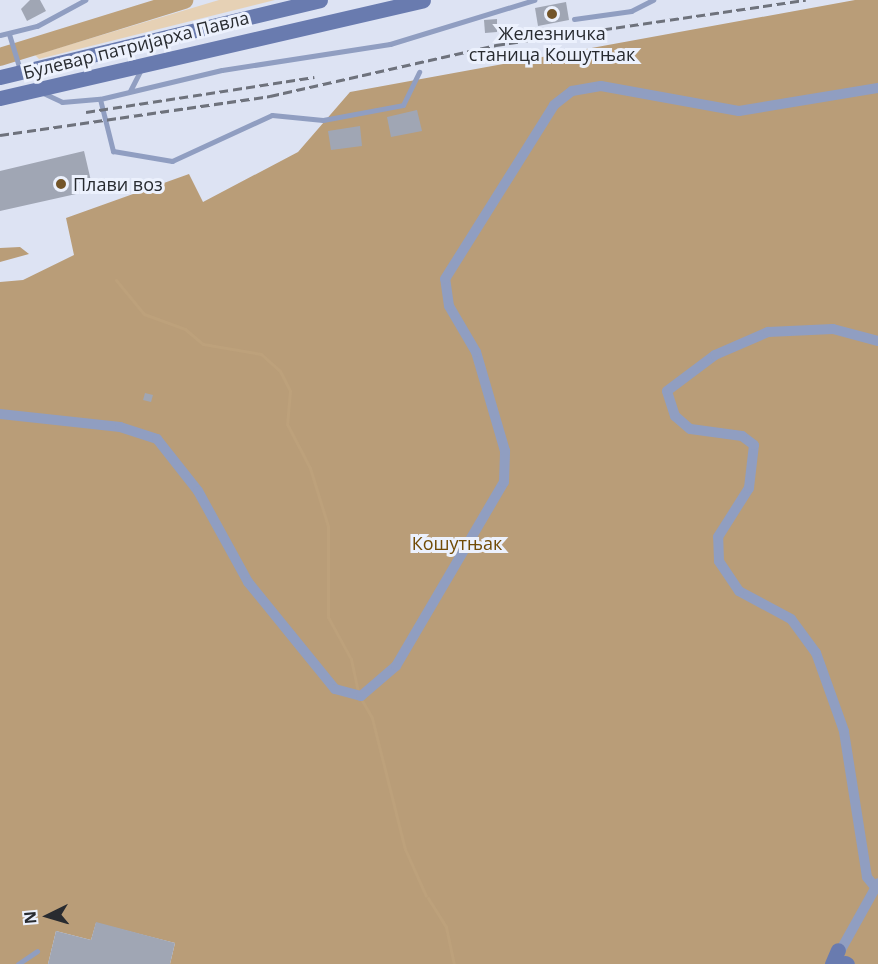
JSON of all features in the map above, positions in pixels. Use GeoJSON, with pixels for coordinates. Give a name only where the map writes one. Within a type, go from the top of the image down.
{"type":"FeatureCollection","features":[{"type":"Feature","properties":{"kind":"main road","name":"Булевар патријарха Павла"},"geometry":{"type":"LineString","coordinates":[[0,77],[20,70],[320,0]]}},
{"type":"Feature","properties":{"kind":"main road","name":"Булевар патријарха Павла"},"geometry":{"type":"LineString","coordinates":[[0,98],[423,0]]}},
{"type":"Feature","properties":{"kind":"street"},"geometry":{"type":"LineString","coordinates":[[0,414],[120,427],[157,439],[198,491],[248,582],[334,688],[357,697],[396,666],[504,482],[505,451],[474,345],[449,306],[445,279],[554,105],[572,91],[601,86],[740,111],[878,88]]}},
{"type":"Feature","properties":{"kind":"street"},"geometry":{"type":"LineString","coordinates":[[841,961],[848,932],[876,885],[867,877],[844,731],[813,645],[788,616],[739,591],[719,561],[718,537],[749,488],[754,445],[742,436],[690,429],[675,416],[667,391],[715,356],[768,332],[833,329],[878,340]]}},
{"type":"Feature","properties":{"kind":"lane"},"geometry":{"type":"LineString","coordinates":[[0,35],[9,34],[85,0]]}},
{"type":"Feature","properties":{"kind":"lane"},"geometry":{"type":"LineString","coordinates":[[37,90],[62,102],[100,99],[222,70],[390,44],[534,0]]}},
{"type":"Feature","properties":{"kind":"lane"},"geometry":{"type":"LineString","coordinates":[[574,19],[631,10],[653,0]]}},
{"type":"Feature","properties":{"kind":"lane"},"geometry":{"type":"LineString","coordinates":[[9,34],[20,70]]}},
{"type":"Feature","properties":{"kind":"lane"},"geometry":{"type":"LineString","coordinates":[[130,91],[141,64]]}},
{"type":"Feature","properties":{"kind":"lane"},"geometry":{"type":"LineString","coordinates":[[100,99],[113,151],[172,161],[272,115],[323,120],[403,105],[419,72]]}},
{"type":"Feature","properties":{"kind":"lane"},"geometry":{"type":"LineString","coordinates":[[18,964],[37,951]]}},
{"type":"Feature","properties":{"kind":"shaded area"},"geometry":{"type":"Polygon","coordinates":[[[219,0],[275,0],[39,59],[35,55],[219,0]]]}},
{"type":"Feature","properties":{"kind":"green space","name":"Кошутњак"},"geometry":{"type":"Polygon","coordinates":[[[855,0],[878,0],[878,964],[170,964],[175,943],[96,923],[91,940],[56,931],[48,964],[0,964],[0,282],[23,280],[74,255],[66,218],[189,174],[203,202],[298,152],[350,92],[855,0]]]}},
{"type":"Feature","properties":{"kind":"green space"},"geometry":{"type":"Polygon","coordinates":[[[20,247],[29,254],[0,262],[0,248],[20,247]]]}},
{"type":"Feature","properties":{"kind":"building"},"geometry":{"type":"Polygon","coordinates":[[[30,0],[40,0],[46,11],[27,21],[21,9],[30,0]]]}},
{"type":"Feature","properties":{"kind":"building","name":"Железничка станица Кошутњак"},"geometry":{"type":"Polygon","coordinates":[[[566,2],[569,20],[538,26],[535,8],[566,2]]]}},
{"type":"Feature","properties":{"kind":"building"},"geometry":{"type":"Polygon","coordinates":[[[497,19],[497,32],[485,33],[484,20],[497,19]]]}},
{"type":"Feature","properties":{"kind":"building"},"geometry":{"type":"Polygon","coordinates":[[[417,110],[422,131],[391,137],[387,117],[417,110]]]}},
{"type":"Feature","properties":{"kind":"building"},"geometry":{"type":"Polygon","coordinates":[[[360,126],[362,146],[331,150],[328,131],[360,126]]]}},
{"type":"Feature","properties":{"kind":"building"},"geometry":{"type":"Polygon","coordinates":[[[84,151],[91,181],[74,184],[76,194],[0,211],[0,171],[84,151]]]}},
{"type":"Feature","properties":{"kind":"building"},"geometry":{"type":"Polygon","coordinates":[[[145,393],[153,395],[151,402],[143,400],[145,393]]]}},
{"type":"Feature","properties":{"kind":"building"},"geometry":{"type":"Polygon","coordinates":[[[96,922],[175,943],[170,964],[48,964],[56,931],[91,940],[96,922]]]}},
{"type":"Feature","properties":{"kind":"waterway"},"geometry":{"type":"LineString","coordinates":[[0,57],[184,0]]}},
{"type":"Feature","properties":{"kind":"waterway"},"geometry":{"type":"LineString","coordinates":[[116,280],[144,314],[185,329],[203,344],[261,354],[280,371],[290,391],[287,424],[310,468],[328,526],[328,617],[351,659],[358,691]]}},
{"type":"Feature","properties":{"kind":"waterway"},"geometry":{"type":"LineString","coordinates":[[360,697],[372,718],[405,849],[426,896]]}},
{"type":"Feature","properties":{"kind":"waterway"},"geometry":{"type":"LineString","coordinates":[[428,898],[446,927],[454,964]]}},
{"type":"Feature","properties":{"kind":"railway"},"geometry":{"type":"LineString","coordinates":[[0,135],[270,96],[496,45],[806,0]]}},
{"type":"Feature","properties":{"kind":"railway"},"geometry":{"type":"LineString","coordinates":[[86,112],[314,77]]}},
{"type":"Feature","properties":{"kind":"place","name":"Железничка станица Кошутњак"},"geometry":{"type":"Point","coordinates":[552,14]}},
{"type":"Feature","properties":{"kind":"place","name":"Плави воз"},"geometry":{"type":"Point","coordinates":[61,184]}}]}
